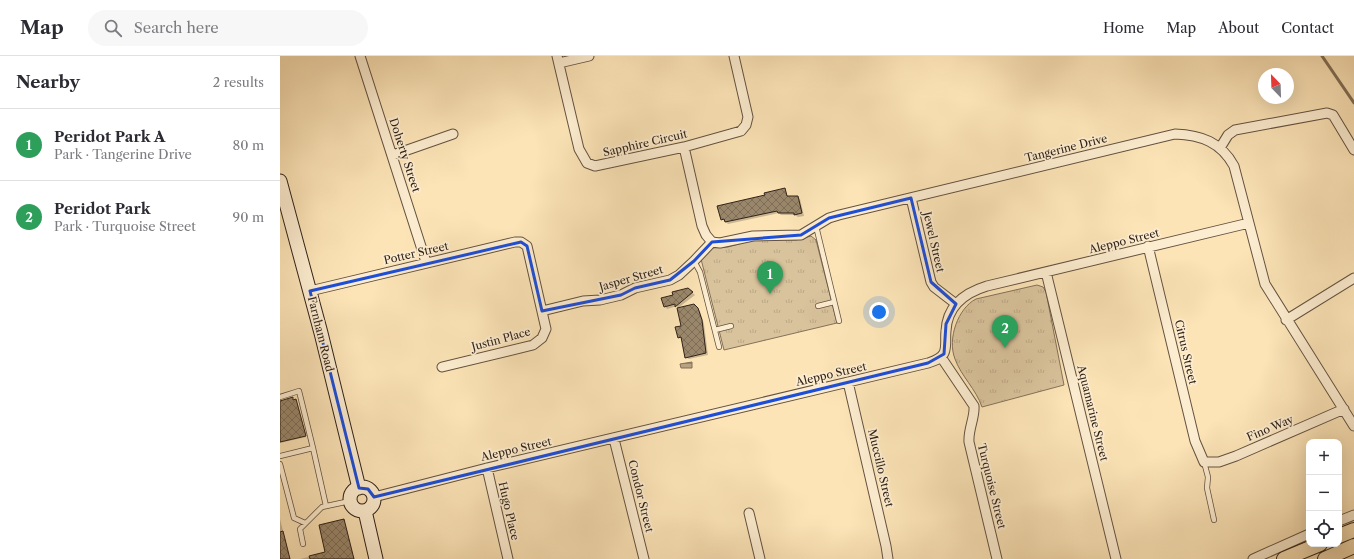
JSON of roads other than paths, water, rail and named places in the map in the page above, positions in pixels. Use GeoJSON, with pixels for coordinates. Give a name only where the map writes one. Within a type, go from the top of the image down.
{"type":"FeatureCollection","features":[{"type":"Feature","properties":{"kind":"main road"},"geometry":{"type":"LineString","coordinates":[[1342,535],[1354,530]]}},
{"type":"Feature","properties":{"kind":"main road"},"geometry":{"type":"LineString","coordinates":[[1325,559],[1354,546]]}},
{"type":"Feature","properties":{"kind":"main road"},"geometry":{"type":"LineString","coordinates":[[1284,559],[1313,547]]}},
{"type":"Feature","properties":{"kind":"street","name":"Doherty Street"},"geometry":{"type":"LineString","coordinates":[[360,56],[393,155],[426,262]]}},
{"type":"Feature","properties":{"kind":"street"},"geometry":{"type":"LineString","coordinates":[[558,60],[590,56]]}},
{"type":"Feature","properties":{"kind":"street","name":"Sapphire Circuit"},"geometry":{"type":"LineString","coordinates":[[558,60],[579,149],[587,163],[595,166],[684,147],[741,131],[746,125],[748,117],[734,56]]}},
{"type":"Feature","properties":{"kind":"street"},"geometry":{"type":"LineString","coordinates":[[1220,148],[1228,135],[1235,130],[1327,113],[1333,115],[1354,150]]}},
{"type":"Feature","properties":{"kind":"street"},"geometry":{"type":"LineString","coordinates":[[393,155],[453,134]]}},
{"type":"Feature","properties":{"kind":"street","name":"Tangerine Drive"},"geometry":{"type":"LineString","coordinates":[[712,242],[730,242],[763,235],[801,235],[834,216],[1175,134],[1192,134],[1207,139],[1220,148],[1229,158],[1236,170],[1262,278],[1286,320],[1354,426]]}},
{"type":"Feature","properties":{"kind":"street"},"geometry":{"type":"LineString","coordinates":[[684,147],[702,226],[706,235],[712,242]]}},
{"type":"Feature","properties":{"kind":"street","name":"Farnham Road"},"geometry":{"type":"LineString","coordinates":[[280,181],[310,291],[359,488]]}},
{"type":"Feature","properties":{"kind":"street","name":"Jewel Street"},"geometry":{"type":"LineString","coordinates":[[912,198],[931,282],[934,287],[956,304]]}},
{"type":"Feature","properties":{"kind":"street","name":"Aleppo Street"},"geometry":{"type":"LineString","coordinates":[[374,497],[487,468],[614,439],[928,363],[941,357],[945,349],[946,324],[956,304],[962,297],[978,289],[1148,246],[1249,223]]}},
{"type":"Feature","properties":{"kind":"street","name":"Potter Street"},"geometry":{"type":"LineString","coordinates":[[310,291],[426,262],[515,242],[521,242],[527,246]]}},
{"type":"Feature","properties":{"kind":"street","name":"Jasper Street"},"geometry":{"type":"LineString","coordinates":[[542,310],[583,301],[600,300],[621,295],[635,288],[670,280],[679,275],[712,242]]}},
{"type":"Feature","properties":{"kind":"street","name":"Justin Place"},"geometry":{"type":"LineString","coordinates":[[442,366],[533,344],[542,338],[546,329],[527,246]]}},
{"type":"Feature","properties":{"kind":"street","name":"Citrus Street"},"geometry":{"type":"LineString","coordinates":[[1148,246],[1195,441],[1204,462]]}},
{"type":"Feature","properties":{"kind":"street","name":"Aquamarine Street"},"geometry":{"type":"LineString","coordinates":[[1046,272],[1116,559]]}},
{"type":"Feature","properties":{"kind":"street"},"geometry":{"type":"LineString","coordinates":[[1286,320],[1354,278]]}},
{"type":"Feature","properties":{"kind":"street","name":"Turquoise Street"},"geometry":{"type":"LineString","coordinates":[[941,357],[974,406],[975,413],[968,433],[969,442],[997,559]]}},
{"type":"Feature","properties":{"kind":"street","name":"Muccillo Street"},"geometry":{"type":"LineString","coordinates":[[848,382],[888,559]]}},
{"type":"Feature","properties":{"kind":"street","name":"Fino Way"},"geometry":{"type":"LineString","coordinates":[[1204,462],[1219,462],[1236,456],[1344,410]]}},
{"type":"Feature","properties":{"kind":"street","name":"Condor Street"},"geometry":{"type":"LineString","coordinates":[[614,439],[644,559]]}},
{"type":"Feature","properties":{"kind":"street","name":"Hugo Place"},"geometry":{"type":"LineString","coordinates":[[487,468],[508,559]]}},
{"type":"Feature","properties":{"kind":"street"},"geometry":{"type":"LineString","coordinates":[[359,488],[368,489],[374,497],[373,504],[365,511],[357,510],[350,501],[351,494],[359,488]]}},
{"type":"Feature","properties":{"kind":"street"},"geometry":{"type":"LineString","coordinates":[[365,511],[376,559]]}},
{"type":"Feature","properties":{"kind":"street"},"geometry":{"type":"LineString","coordinates":[[749,512],[760,559]]}},
{"type":"Feature","properties":{"kind":"street"},"geometry":{"type":"LineString","coordinates":[[1342,520],[1354,515]]}},
{"type":"Feature","properties":{"kind":"street"},"geometry":{"type":"LineString","coordinates":[[1253,559],[1306,535]]}},
{"type":"Feature","properties":{"kind":"lane"},"geometry":{"type":"LineString","coordinates":[[816,226],[838,320]]}},
{"type":"Feature","properties":{"kind":"lane"},"geometry":{"type":"LineString","coordinates":[[694,261],[700,272],[719,347]]}},
{"type":"Feature","properties":{"kind":"lane"},"geometry":{"type":"LineString","coordinates":[[818,306],[834,302]]}},
{"type":"Feature","properties":{"kind":"lane"},"geometry":{"type":"LineString","coordinates":[[715,330],[731,326]]}},
{"type":"Feature","properties":{"kind":"lane"},"geometry":{"type":"LineString","coordinates":[[280,397],[299,391],[326,506]]}},
{"type":"Feature","properties":{"kind":"lane"},"geometry":{"type":"LineString","coordinates":[[280,456],[312,448]]}},
{"type":"Feature","properties":{"kind":"lane"},"geometry":{"type":"LineString","coordinates":[[1204,462],[1208,477],[1207,488],[1214,520]]}},
{"type":"Feature","properties":{"kind":"lane"},"geometry":{"type":"LineString","coordinates":[[280,464],[294,518],[305,523]]}},
{"type":"Feature","properties":{"kind":"lane"},"geometry":{"type":"LineString","coordinates":[[303,544],[300,529],[322,507],[350,501]]}},
{"type":"Feature","properties":{"kind":"waterway"},"geometry":{"type":"LineString","coordinates":[[1322,56],[1354,103]]}},
{"type":"Feature","properties":{"kind":"place","name":"Peridot Park A"},"geometry":{"type":"Point","coordinates":[770,294]}},
{"type":"Feature","properties":{"kind":"place","name":"Peridot Park"},"geometry":{"type":"Point","coordinates":[1005,348]}}]}
